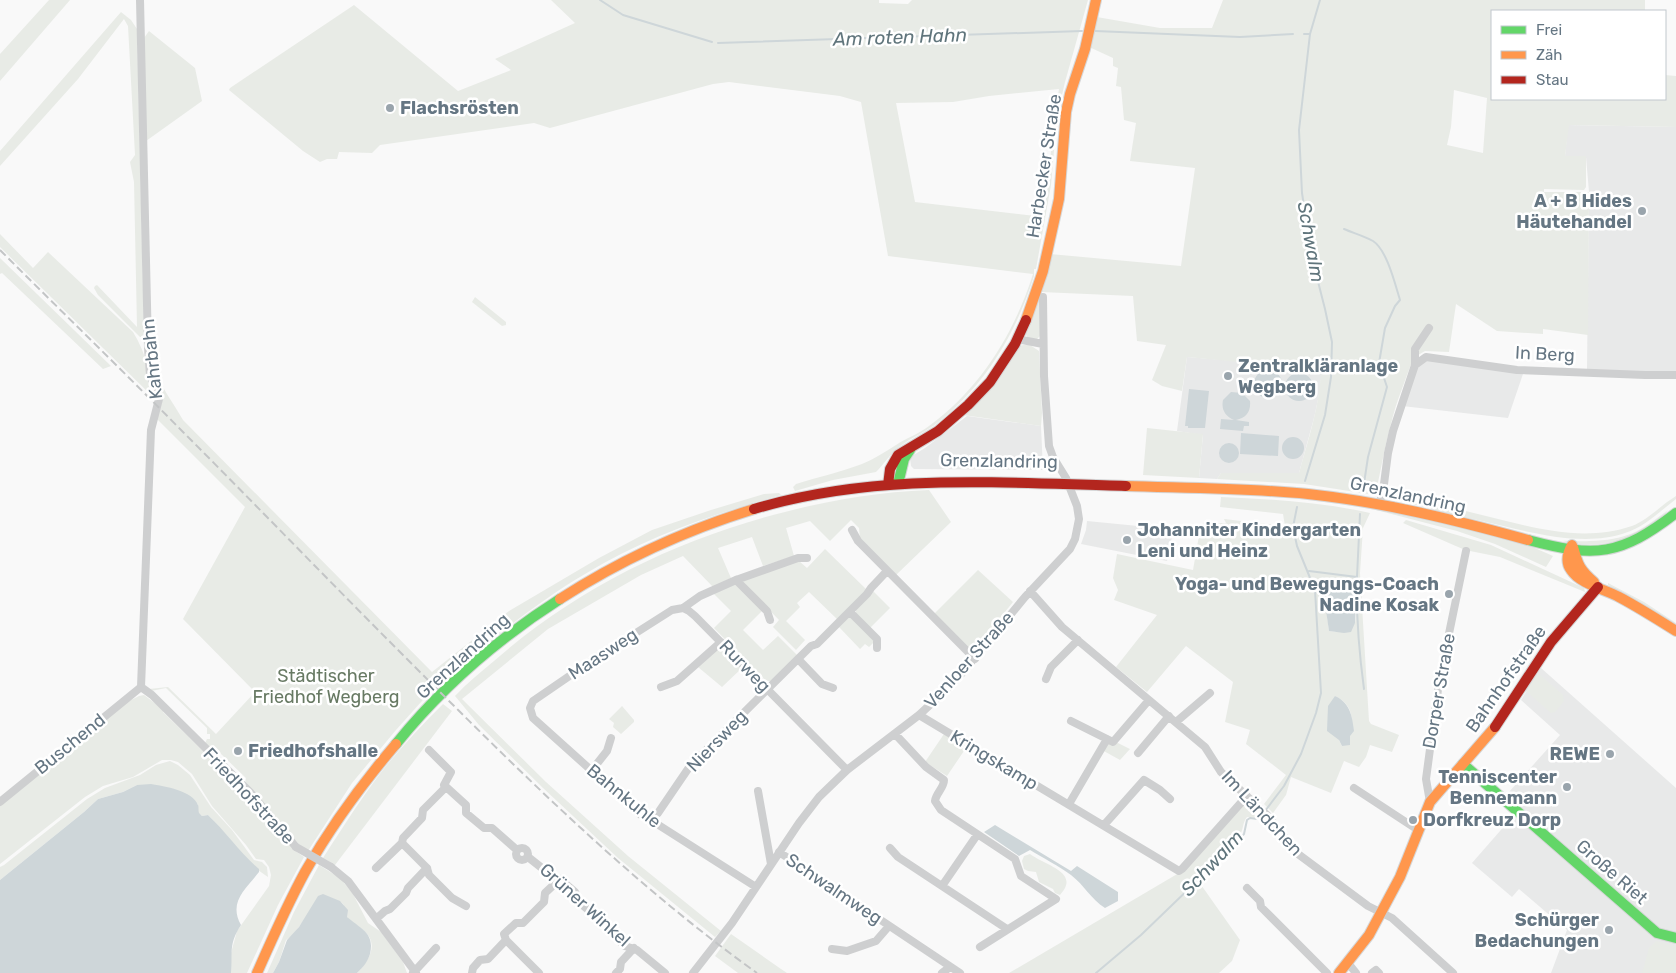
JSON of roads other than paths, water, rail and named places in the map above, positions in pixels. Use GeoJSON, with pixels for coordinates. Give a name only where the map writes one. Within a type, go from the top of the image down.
{"type":"FeatureCollection","features":[{"type":"Feature","properties":{"kind":"main road","name":"Harbecker Straße"},"geometry":{"type":"LineString","coordinates":[[893,482],[911,449],[938,431],[968,405],[997,373],[1031,310],[1043,271],[1059,200],[1066,112],[1096,0]]}},
{"type":"Feature","properties":{"kind":"main road","name":"Grenzlandring"},"geometry":{"type":"LineString","coordinates":[[257,973],[268,945],[297,888],[349,803],[407,731],[451,685],[524,623],[597,576],[660,545],[700,528],[741,514],[806,497],[893,482],[971,475],[1067,481],[1146,481],[1187,484],[1193,487],[1288,491],[1341,498],[1496,530],[1572,548]]}},
{"type":"Feature","properties":{"kind":"main road"},"geometry":{"type":"LineString","coordinates":[[1572,548],[1625,541],[1642,534],[1676,509]]}},
{"type":"Feature","properties":{"kind":"main road"},"geometry":{"type":"LineString","coordinates":[[1572,548],[1587,552],[1626,546],[1646,537],[1676,513]]}},
{"type":"Feature","properties":{"kind":"main road","name":"Grenzlandring"},"geometry":{"type":"LineString","coordinates":[[1496,530],[1525,540],[1572,548]]}},
{"type":"Feature","properties":{"kind":"main road"},"geometry":{"type":"LineString","coordinates":[[1525,540],[1556,555],[1567,564],[1579,579],[1598,587],[1676,631]]}},
{"type":"Feature","properties":{"kind":"main road"},"geometry":{"type":"LineString","coordinates":[[1567,564],[1566,559],[1572,548]]}},
{"type":"Feature","properties":{"kind":"main road"},"geometry":{"type":"LineString","coordinates":[[1572,548],[1580,568],[1598,587]]}},
{"type":"Feature","properties":{"kind":"main road","name":"Bahnhofstraße"},"geometry":{"type":"LineString","coordinates":[[1339,973],[1369,936],[1400,877],[1430,802],[1499,722],[1551,642],[1598,587]]}},
{"type":"Feature","properties":{"kind":"main road","name":"Große Riet"},"geometry":{"type":"LineString","coordinates":[[1463,764],[1657,933],[1668,938],[1676,938]]}},
{"type":"Feature","properties":{"kind":"street","name":"Kahrbahn"},"geometry":{"type":"LineString","coordinates":[[140,0],[148,348],[150,375],[159,399],[151,430],[141,686]]}},
{"type":"Feature","properties":{"kind":"street"},"geometry":{"type":"LineString","coordinates":[[1043,297],[1045,400],[1049,446],[1067,481]]}},
{"type":"Feature","properties":{"kind":"street"},"geometry":{"type":"LineString","coordinates":[[1378,505],[1384,484],[1393,431],[1415,364],[1415,349],[1429,328]]}},
{"type":"Feature","properties":{"kind":"street"},"geometry":{"type":"LineString","coordinates":[[1017,339],[1043,344]]}},
{"type":"Feature","properties":{"kind":"street","name":"In Berg"},"geometry":{"type":"LineString","coordinates":[[1415,364],[1426,357],[1517,370],[1676,375]]}},
{"type":"Feature","properties":{"kind":"street","name":"Venloer Straße"},"geometry":{"type":"LineString","coordinates":[[693,973],[732,923],[807,811],[832,783],[920,715],[946,690],[975,659],[1030,591],[1070,549],[1075,539],[1079,519],[1077,506],[1067,481]]}},
{"type":"Feature","properties":{"kind":"street"},"geometry":{"type":"LineString","coordinates":[[852,530],[858,541],[975,659]]}},
{"type":"Feature","properties":{"kind":"street","name":"Dorper Straße"},"geometry":{"type":"LineString","coordinates":[[1430,802],[1426,779],[1439,682],[1466,551]]}},
{"type":"Feature","properties":{"kind":"street"},"geometry":{"type":"LineString","coordinates":[[682,608],[700,596],[736,580],[798,558],[807,558]]}},
{"type":"Feature","properties":{"kind":"street","name":"Niersweg"},"geometry":{"type":"LineString","coordinates":[[650,818],[658,814],[690,766],[811,646],[817,644],[850,612],[887,571]]}},
{"type":"Feature","properties":{"kind":"street"},"geometry":{"type":"LineString","coordinates":[[736,580],[767,611],[770,620]]}},
{"type":"Feature","properties":{"kind":"street","name":"Im Ländchen"},"geometry":{"type":"LineString","coordinates":[[1030,591],[1062,626],[1205,747],[1221,772],[1268,816],[1298,854],[1368,906],[1392,918],[1453,973]]}},
{"type":"Feature","properties":{"kind":"street","name":"Rurweg"},"geometry":{"type":"LineString","coordinates":[[682,608],[689,611],[721,642],[847,770]]}},
{"type":"Feature","properties":{"kind":"street","name":"Maasweg"},"geometry":{"type":"LineString","coordinates":[[530,708],[531,704],[538,698],[628,637],[672,610],[682,608]]}},
{"type":"Feature","properties":{"kind":"street"},"geometry":{"type":"LineString","coordinates":[[850,612],[877,639],[877,648]]}},
{"type":"Feature","properties":{"kind":"street"},"geometry":{"type":"LineString","coordinates":[[1046,679],[1051,667],[1078,640]]}},
{"type":"Feature","properties":{"kind":"street"},"geometry":{"type":"LineString","coordinates":[[660,687],[677,681],[721,642]]}},
{"type":"Feature","properties":{"kind":"street"},"geometry":{"type":"LineString","coordinates":[[798,660],[822,684],[833,688]]}},
{"type":"Feature","properties":{"kind":"street","name":"Buschend"},"geometry":{"type":"LineString","coordinates":[[0,802],[141,686]]}},
{"type":"Feature","properties":{"kind":"street","name":"Friedhofstraße"},"geometry":{"type":"LineString","coordinates":[[141,686],[250,792],[296,847],[331,867],[348,880],[414,973],[436,948]]}},
{"type":"Feature","properties":{"kind":"street"},"geometry":{"type":"LineString","coordinates":[[1176,722],[1210,693]]}},
{"type":"Feature","properties":{"kind":"street"},"geometry":{"type":"LineString","coordinates":[[1071,721],[1114,742],[1149,700]]}},
{"type":"Feature","properties":{"kind":"street","name":"Bahnkuhle"},"geometry":{"type":"LineString","coordinates":[[530,708],[533,718],[641,815],[650,818],[756,887]]}},
{"type":"Feature","properties":{"kind":"street","name":"Kringskamp"},"geometry":{"type":"LineString","coordinates":[[920,715],[1104,824],[1179,871],[1247,796]]}},
{"type":"Feature","properties":{"kind":"street"},"geometry":{"type":"LineString","coordinates":[[1138,753],[1169,716]]}},
{"type":"Feature","properties":{"kind":"street"},"geometry":{"type":"LineString","coordinates":[[895,734],[926,767],[944,780],[944,784],[936,795],[935,801],[941,810],[1015,858],[1021,876],[1056,900],[980,947]]}},
{"type":"Feature","properties":{"kind":"street"},"geometry":{"type":"LineString","coordinates":[[592,770],[607,751],[611,738]]}},
{"type":"Feature","properties":{"kind":"street"},"geometry":{"type":"LineString","coordinates":[[1069,804],[1107,739]]}},
{"type":"Feature","properties":{"kind":"street"},"geometry":{"type":"LineString","coordinates":[[376,868],[402,843],[402,838],[422,818],[424,810],[446,787],[444,785],[452,772],[429,750]]}},
{"type":"Feature","properties":{"kind":"street"},"geometry":{"type":"LineString","coordinates":[[1104,824],[1144,780],[1170,799]]}},
{"type":"Feature","properties":{"kind":"street","name":"Grüner Winkel"},"geometry":{"type":"LineString","coordinates":[[446,787],[466,805],[466,813],[484,828],[492,828],[517,850],[526,849],[528,857],[576,892],[580,903],[606,925],[625,946],[637,950],[665,973]]}},
{"type":"Feature","properties":{"kind":"street"},"geometry":{"type":"LineString","coordinates":[[1354,788],[1418,830]]}},
{"type":"Feature","properties":{"kind":"street"},"geometry":{"type":"LineString","coordinates":[[758,791],[771,864]]}},
{"type":"Feature","properties":{"kind":"street"},"geometry":{"type":"LineString","coordinates":[[942,886],[977,835]]}},
{"type":"Feature","properties":{"kind":"street"},"geometry":{"type":"LineString","coordinates":[[402,843],[427,868],[429,875],[452,898],[466,906]]}},
{"type":"Feature","properties":{"kind":"street"},"geometry":{"type":"LineString","coordinates":[[890,848],[898,857],[1007,929]]}},
{"type":"Feature","properties":{"kind":"street","name":"Schwalmweg"},"geometry":{"type":"LineString","coordinates":[[779,852],[960,973]]}},
{"type":"Feature","properties":{"kind":"street"},"geometry":{"type":"LineString","coordinates":[[376,919],[390,909],[406,893],[408,888],[427,868]]}},
{"type":"Feature","properties":{"kind":"street"},"geometry":{"type":"LineString","coordinates":[[539,973],[506,940],[504,934],[516,923],[523,923],[544,902],[545,894],[560,879]]}},
{"type":"Feature","properties":{"kind":"street"},"geometry":{"type":"LineString","coordinates":[[1247,888],[1260,901],[1261,907],[1327,973]]}},
{"type":"Feature","properties":{"kind":"street"},"geometry":{"type":"LineString","coordinates":[[1261,904],[1267,897]]}},
{"type":"Feature","properties":{"kind":"street","name":"Schwalmweg"},"geometry":{"type":"LineString","coordinates":[[832,949],[847,951],[876,941],[889,926]]}},
{"type":"Feature","properties":{"kind":"street"},"geometry":{"type":"LineString","coordinates":[[472,973],[473,968],[480,960],[488,959],[506,940]]}},
{"type":"Feature","properties":{"kind":"street"},"geometry":{"type":"LineString","coordinates":[[616,973],[620,969],[621,962],[634,948]]}},
{"type":"Feature","properties":{"kind":"street"},"geometry":{"type":"LineString","coordinates":[[1348,963],[1356,973]]}},
{"type":"Feature","properties":{"kind":"street"},"geometry":{"type":"LineString","coordinates":[[942,973],[950,967]]}},
{"type":"Feature","properties":{"kind":"street"},"geometry":{"type":"LineString","coordinates":[[1372,973],[1376,970],[1379,973]]}},
{"type":"Feature","properties":{"kind":"waterway","name":"Am roten Hahn"},"geometry":{"type":"LineString","coordinates":[[600,0],[623,15],[712,42]]}},
{"type":"Feature","properties":{"kind":"waterway","name":"Schwalm"},"geometry":{"type":"LineString","coordinates":[[1305,481],[1325,415],[1331,377],[1332,342],[1312,258],[1302,193],[1299,130],[1310,34],[1320,0]]}},
{"type":"Feature","properties":{"kind":"waterway","name":"Am roten Hahn"},"geometry":{"type":"LineString","coordinates":[[718,43],[1082,31]]}},
{"type":"Feature","properties":{"kind":"waterway","name":"Am roten Hahn"},"geometry":{"type":"LineString","coordinates":[[1095,31],[1240,37],[1293,34]]}},
{"type":"Feature","properties":{"kind":"waterway","name":"Schwalm"},"geometry":{"type":"LineString","coordinates":[[1304,34],[1310,34]]}},
{"type":"Feature","properties":{"kind":"waterway"},"geometry":{"type":"LineString","coordinates":[[1344,229],[1370,239],[1378,245],[1390,268],[1400,300],[1395,306],[1385,328],[1379,363],[1387,387],[1368,457],[1363,490]]}},
{"type":"Feature","properties":{"kind":"waterway","name":"Schwalm"},"geometry":{"type":"LineString","coordinates":[[1265,811],[1284,786],[1301,754],[1321,693],[1315,590],[1297,546],[1293,527],[1297,507]]}},
{"type":"Feature","properties":{"kind":"waterway"},"geometry":{"type":"LineString","coordinates":[[1309,571],[1357,577],[1360,514]]}},
{"type":"Feature","properties":{"kind":"waterway"},"geometry":{"type":"LineString","coordinates":[[1357,577],[1358,633],[1364,689]]}},
{"type":"Feature","properties":{"kind":"waterway","name":"Schwalm"},"geometry":{"type":"LineString","coordinates":[[1096,973],[1141,935],[1225,854],[1230,840],[1240,838],[1244,834],[1247,820],[1250,818],[1257,819],[1262,814]]}},
{"type":"Feature","properties":{"kind":"railway"},"geometry":{"type":"LineString","coordinates":[[0,250],[486,738],[617,861],[662,900],[757,973]]}},
{"type":"Feature","properties":{"kind":"place","name":"Flachsrösten"},"geometry":{"type":"Point","coordinates":[390,108]}},
{"type":"Feature","properties":{"kind":"place","name":"A + B Hides Häutehandel"},"geometry":{"type":"Point","coordinates":[1642,211]}},
{"type":"Feature","properties":{"kind":"place","name":"Zentralkläranlage Wegberg"},"geometry":{"type":"Point","coordinates":[1228,376]}},
{"type":"Feature","properties":{"kind":"place","name":"Johanniter Kindergarten Leni und Heinz"},"geometry":{"type":"Point","coordinates":[1127,540]}},
{"type":"Feature","properties":{"kind":"place","name":"Yoga- und Bewegungs-Coach Nadine Kosak"},"geometry":{"type":"Point","coordinates":[1449,594]}},
{"type":"Feature","properties":{"kind":"place","name":"Friedhofshalle"},"geometry":{"type":"Point","coordinates":[238,751]}},
{"type":"Feature","properties":{"kind":"place","name":"REWE"},"geometry":{"type":"Point","coordinates":[1610,754]}},
{"type":"Feature","properties":{"kind":"place","name":"Tenniscenter Bennemann"},"geometry":{"type":"Point","coordinates":[1567,787]}},
{"type":"Feature","properties":{"kind":"place","name":"Dorfkreuz Dorp"},"geometry":{"type":"Point","coordinates":[1413,820]}},
{"type":"Feature","properties":{"kind":"place","name":"Schürger Bedachungen"},"geometry":{"type":"Point","coordinates":[1609,930]}},
{"type":"Feature","properties":{"kind":"park label","name":"Städtischer Friedhof Wegberg"},"geometry":{"type":"Point","coordinates":[326,686]}}]}
